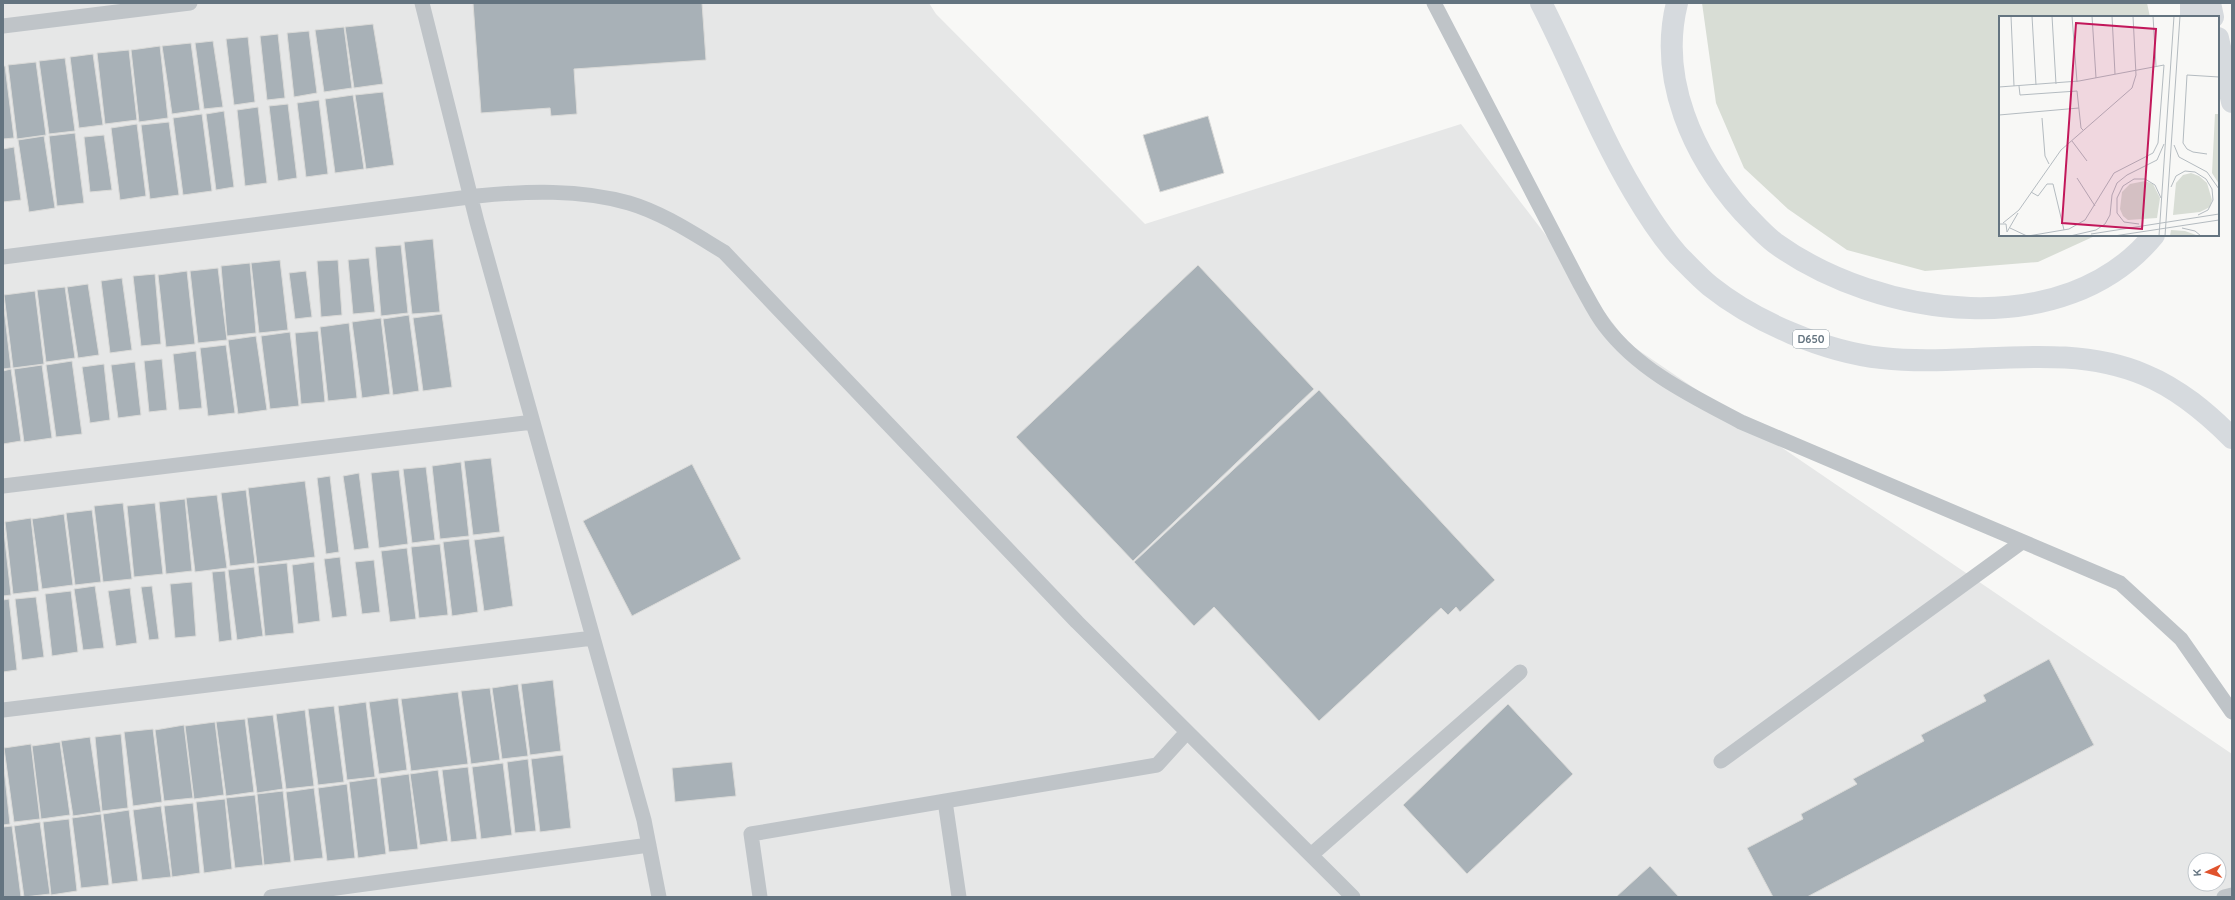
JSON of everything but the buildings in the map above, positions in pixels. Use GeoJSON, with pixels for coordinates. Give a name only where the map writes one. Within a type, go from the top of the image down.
{"type":"FeatureCollection","features":[{"type":"Feature","properties":{"kind":"highway","name":"D650"},"geometry":{"type":"LineString","coordinates":[[1541,3],[1616,162],[1648,216],[1676,253],[1710,286],[1749,312],[1792,333],[1839,349],[1880,358],[1922,361],[2026,357],[2071,358],[2113,364],[2145,375],[2178,393],[2210,416],[2232,438]]}},
{"type":"Feature","properties":{"kind":"highway"},"geometry":{"type":"LineString","coordinates":[[1677,3],[1672,51],[1677,89],[1687,126],[1704,160],[1724,190],[1774,242],[1839,279],[1873,291],[1913,301],[1947,306],[2020,306],[2049,301],[2082,290],[2110,276],[2134,257],[2153,236]]}},
{"type":"Feature","properties":{"kind":"highway"},"geometry":{"type":"LineString","coordinates":[[2191,3],[2191,16]]}},
{"type":"Feature","properties":{"kind":"highway"},"geometry":{"type":"LineString","coordinates":[[2210,3],[2213,16]]}},
{"type":"Feature","properties":{"kind":"highway"},"geometry":{"type":"LineString","coordinates":[[2219,43],[2232,102]]}},
{"type":"Feature","properties":{"kind":"lane"},"geometry":{"type":"LineString","coordinates":[[3,26],[190,3]]}},
{"type":"Feature","properties":{"kind":"lane"},"geometry":{"type":"LineString","coordinates":[[422,3],[471,197],[644,820],[659,897]]}},
{"type":"Feature","properties":{"kind":"lane"},"geometry":{"type":"LineString","coordinates":[[1434,3],[1580,284],[1605,326],[1638,361],[1684,391],[1741,422],[2120,583],[2181,639],[2232,712]]}},
{"type":"Feature","properties":{"kind":"lane"},"geometry":{"type":"LineString","coordinates":[[3,257],[471,197],[529,191],[579,194],[629,203],[678,224],[724,252],[1077,622],[1353,897]]}},
{"type":"Feature","properties":{"kind":"lane"},"geometry":{"type":"LineString","coordinates":[[3,486],[533,422]]}},
{"type":"Feature","properties":{"kind":"lane"},"geometry":{"type":"LineString","coordinates":[[1721,761],[2022,542]]}},
{"type":"Feature","properties":{"kind":"lane"},"geometry":{"type":"LineString","coordinates":[[3,710],[593,638]]}},
{"type":"Feature","properties":{"kind":"lane"},"geometry":{"type":"LineString","coordinates":[[1311,855],[1520,672]]}},
{"type":"Feature","properties":{"kind":"lane"},"geometry":{"type":"LineString","coordinates":[[760,897],[751,834],[1157,765],[1187,732]]}},
{"type":"Feature","properties":{"kind":"lane"},"geometry":{"type":"LineString","coordinates":[[945,801],[959,897]]}},
{"type":"Feature","properties":{"kind":"lane"},"geometry":{"type":"LineString","coordinates":[[271,897],[649,845]]}},
{"type":"Feature","properties":{"kind":"lane"},"geometry":{"type":"LineString","coordinates":[[2224,897],[2232,894]]}},
{"type":"Feature","properties":{"kind":"shaded area"},"geometry":{"type":"Polygon","coordinates":[[[3,3],[929,3],[936,14],[1145,224],[1461,124],[1628,343],[2232,754],[2232,897],[3,897],[3,3]]]}},
{"type":"Feature","properties":{"kind":"shaded area"},"geometry":{"type":"Polygon","coordinates":[[[1702,3],[2147,3],[2150,16],[1999,16],[1999,236],[2095,236],[2038,262],[1925,271],[1847,250],[1788,209],[1744,168],[1716,103],[1702,3]]]}}]}
